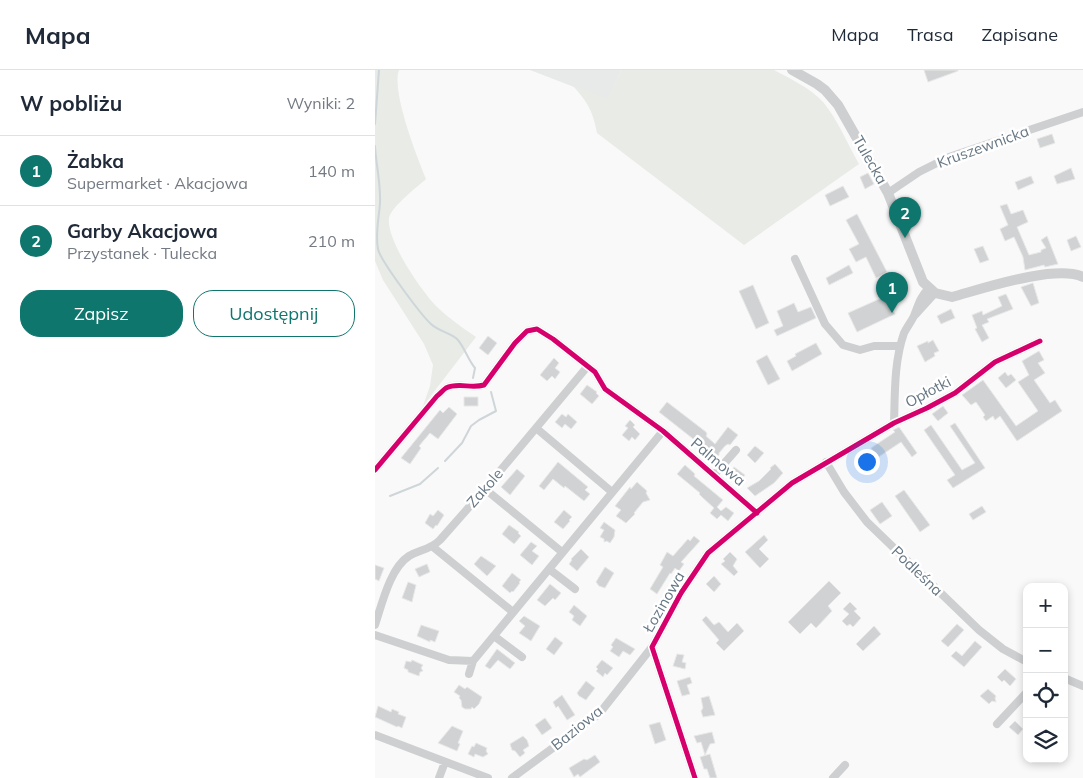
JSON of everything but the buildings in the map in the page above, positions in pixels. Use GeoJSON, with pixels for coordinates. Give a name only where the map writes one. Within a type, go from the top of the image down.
{"type":"FeatureCollection","features":[{"type":"Feature","properties":{"kind":"street","name":"Tulecka"},"geometry":{"type":"LineString","coordinates":[[792,70],[817,84],[831,97],[888,193],[919,276],[931,291]]}},
{"type":"Feature","properties":{"kind":"street","name":"Kruszewnicka"},"geometry":{"type":"LineString","coordinates":[[888,193],[919,172],[949,157],[1083,112]]}},
{"type":"Feature","properties":{"kind":"street"},"geometry":{"type":"LineString","coordinates":[[795,259],[825,324],[843,345],[860,350],[874,346],[900,346]]}},
{"type":"Feature","properties":{"kind":"street"},"geometry":{"type":"LineString","coordinates":[[894,423],[896,371],[900,346],[919,302],[931,291],[952,297],[1017,280],[1053,274],[1073,273],[1083,277]]}},
{"type":"Feature","properties":{"kind":"street","name":"Palmowa"},"geometry":{"type":"LineString","coordinates":[[375,470],[437,396],[447,388],[459,385],[475,387],[484,385],[515,343],[527,331],[537,329],[595,372],[605,389],[663,431],[757,513]]}},
{"type":"Feature","properties":{"kind":"street","name":"Opłotki"},"geometry":{"type":"LineString","coordinates":[[826,462],[894,423],[955,393],[995,362],[1040,341]]}},
{"type":"Feature","properties":{"kind":"street","name":"Zakole"},"geometry":{"type":"LineString","coordinates":[[375,625],[394,573],[399,565],[407,557],[433,547],[485,489],[587,367]]}},
{"type":"Feature","properties":{"kind":"street"},"geometry":{"type":"LineString","coordinates":[[536,428],[612,492]]}},
{"type":"Feature","properties":{"kind":"street"},"geometry":{"type":"LineString","coordinates":[[469,674],[473,661],[663,431]]}},
{"type":"Feature","properties":{"kind":"street","name":"Palmowa"},"geometry":{"type":"LineString","coordinates":[[715,475],[737,450]]}},
{"type":"Feature","properties":{"kind":"street","name":"Łozinowa"},"geometry":{"type":"LineString","coordinates":[[695,778],[652,647],[681,593],[709,553],[792,484],[826,462]]}},
{"type":"Feature","properties":{"kind":"street","name":"Podleśna"},"geometry":{"type":"LineString","coordinates":[[826,462],[867,522],[979,630],[1003,649],[1023,660]]}},
{"type":"Feature","properties":{"kind":"street"},"geometry":{"type":"LineString","coordinates":[[485,489],[562,552]]}},
{"type":"Feature","properties":{"kind":"street"},"geometry":{"type":"LineString","coordinates":[[433,547],[513,612]]}},
{"type":"Feature","properties":{"kind":"street"},"geometry":{"type":"LineString","coordinates":[[549,568],[575,589]]}},
{"type":"Feature","properties":{"kind":"street"},"geometry":{"type":"LineString","coordinates":[[375,634],[449,660],[473,661]]}},
{"type":"Feature","properties":{"kind":"street"},"geometry":{"type":"LineString","coordinates":[[494,636],[522,657]]}},
{"type":"Feature","properties":{"kind":"street","name":"Baziowa"},"geometry":{"type":"LineString","coordinates":[[512,778],[599,714],[652,647]]}},
{"type":"Feature","properties":{"kind":"street"},"geometry":{"type":"LineString","coordinates":[[1068,680],[1083,686]]}},
{"type":"Feature","properties":{"kind":"street"},"geometry":{"type":"LineString","coordinates":[[997,724],[1023,696]]}},
{"type":"Feature","properties":{"kind":"street"},"geometry":{"type":"LineString","coordinates":[[375,735],[487,778]]}},
{"type":"Feature","properties":{"kind":"street"},"geometry":{"type":"LineString","coordinates":[[439,778],[445,762]]}},
{"type":"Feature","properties":{"kind":"street"},"geometry":{"type":"LineString","coordinates":[[833,778],[845,765]]}},
{"type":"Feature","properties":{"kind":"shaded area"},"geometry":{"type":"Polygon","coordinates":[[[375,70],[399,70],[397,80],[402,108],[411,140],[426,179],[405,197],[391,213],[389,218],[393,239],[414,277],[430,299],[445,314],[476,337],[423,406],[430,386],[433,365],[424,344],[383,280],[375,261],[375,70]]]}},
{"type":"Feature","properties":{"kind":"shaded area"},"geometry":{"type":"Polygon","coordinates":[[[530,70],[621,70],[608,100],[530,70]]]}},
{"type":"Feature","properties":{"kind":"shaded area"},"geometry":{"type":"Polygon","coordinates":[[[621,70],[774,70],[794,80],[823,102],[838,124],[859,164],[744,245],[597,133],[594,118],[589,107],[572,85],[608,99],[621,70]]]}},
{"type":"Feature","properties":{"kind":"waterway"},"geometry":{"type":"LineString","coordinates":[[375,124],[379,70]]}},
{"type":"Feature","properties":{"kind":"waterway"},"geometry":{"type":"LineString","coordinates":[[375,146],[380,196],[377,232],[380,255],[401,287],[426,319],[459,342],[475,368],[473,378]]}},
{"type":"Feature","properties":{"kind":"waterway"},"geometry":{"type":"LineString","coordinates":[[445,461],[462,443],[471,426],[496,411],[491,392]]}},
{"type":"Feature","properties":{"kind":"waterway"},"geometry":{"type":"LineString","coordinates":[[390,496],[420,484],[438,468]]}},
{"type":"Feature","properties":{"kind":"cycle path"},"geometry":{"type":"LineString","coordinates":[[375,470],[437,396],[446,388],[451,386],[484,385],[515,343],[527,331],[537,329],[595,372],[605,389],[663,431],[757,513]]}},
{"type":"Feature","properties":{"kind":"cycle path"},"geometry":{"type":"LineString","coordinates":[[695,778],[652,647],[681,593],[708,553],[792,483],[894,423],[955,393],[995,362],[1040,341]]}},
{"type":"Feature","properties":{"kind":"place","name":"Garby Akacjowa"},"geometry":{"type":"Point","coordinates":[905,238]}},
{"type":"Feature","properties":{"kind":"place","name":"Żabka"},"geometry":{"type":"Point","coordinates":[892,313]}}]}
